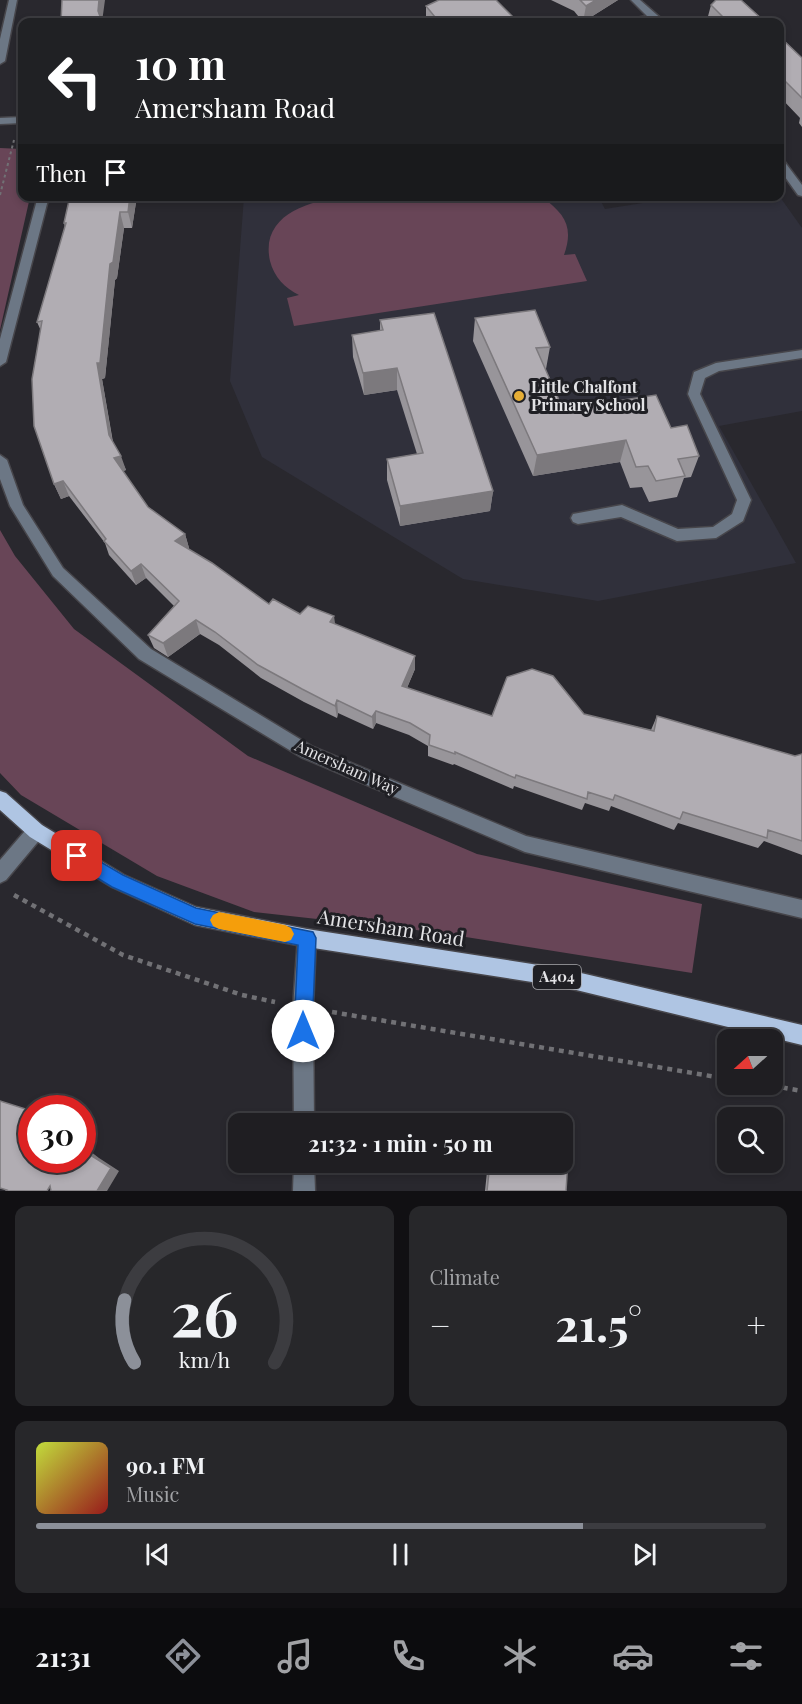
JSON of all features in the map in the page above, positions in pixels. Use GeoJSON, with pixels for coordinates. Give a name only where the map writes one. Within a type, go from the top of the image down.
{"type":"FeatureCollection","features":[{"type":"Feature","properties":{"kind":"main road","name":"Amersham Road"},"geometry":{"type":"LineString","coordinates":[[0,799],[36,831],[118,881],[195,916],[307,938],[564,978],[802,1035]]}},
{"type":"Feature","properties":{"kind":"street"},"geometry":{"type":"LineString","coordinates":[[0,61],[13,0]]}},
{"type":"Feature","properties":{"kind":"street"},"geometry":{"type":"LineString","coordinates":[[635,0],[656,18]]}},
{"type":"Feature","properties":{"kind":"street"},"geometry":{"type":"LineString","coordinates":[[0,121],[18,120]]}},
{"type":"Feature","properties":{"kind":"street"},"geometry":{"type":"LineString","coordinates":[[784,168],[802,193]]}},
{"type":"Feature","properties":{"kind":"street"},"geometry":{"type":"LineString","coordinates":[[0,362],[43,201]]}},
{"type":"Feature","properties":{"kind":"street"},"geometry":{"type":"LineString","coordinates":[[578,518],[622,511],[677,535],[716,532],[738,517],[744,500],[694,394],[699,375],[716,368],[802,354]]}},
{"type":"Feature","properties":{"kind":"street","name":"Amersham Way"},"geometry":{"type":"LineString","coordinates":[[0,460],[17,506],[58,572],[145,654],[307,752],[525,844],[802,909]]}},
{"type":"Feature","properties":{"kind":"street"},"geometry":{"type":"LineString","coordinates":[[0,874],[36,831]]}},
{"type":"Feature","properties":{"kind":"street"},"geometry":{"type":"LineString","coordinates":[[303,1113],[303,1007],[307,938]]}},
{"type":"Feature","properties":{"kind":"street"},"geometry":{"type":"LineString","coordinates":[[304,1173],[304,1191]]}},
{"type":"Feature","properties":{"kind":"path"},"geometry":{"type":"LineString","coordinates":[[0,195],[18,131]]}},
{"type":"Feature","properties":{"kind":"path"},"geometry":{"type":"LineString","coordinates":[[10,893],[123,955],[242,995],[717,1076]]}},
{"type":"Feature","properties":{"kind":"path"},"geometry":{"type":"LineString","coordinates":[[783,1088],[802,1091]]}},
{"type":"Feature","properties":{"kind":"shaded area"},"geometry":{"type":"Polygon","coordinates":[[[0,148],[18,149],[18,201],[29,201],[0,330],[0,148]]]}},
{"type":"Feature","properties":{"kind":"shaded area","name":"Little Chalfont Primary School"},"geometry":{"type":"Polygon","coordinates":[[[244,201],[601,201],[605,209],[656,201],[783,201],[802,228],[802,411],[719,426],[796,563],[598,601],[463,579],[262,457],[230,381],[244,201]]]}},
{"type":"Feature","properties":{"kind":"shaded area"},"geometry":{"type":"Polygon","coordinates":[[[547,201],[557,209],[565,222],[568,237],[564,255],[575,254],[587,281],[294,326],[287,298],[299,295],[289,289],[274,272],[270,261],[269,245],[272,233],[279,222],[301,207],[315,202],[547,201]]]}},
{"type":"Feature","properties":{"kind":"shaded area"},"geometry":{"type":"Polygon","coordinates":[[[0,530],[15,556],[74,629],[248,756],[477,854],[702,904],[692,973],[434,932],[254,912],[157,876],[21,795],[0,773],[0,530]]]}},
{"type":"Feature","properties":{"kind":"building"},"geometry":{"type":"Polygon","coordinates":[[[62,0],[99,0],[98,11],[101,18],[61,18],[62,0]]]}},
{"type":"Feature","properties":{"kind":"building"},"geometry":{"type":"Polygon","coordinates":[[[439,0],[496,0],[514,18],[436,18],[426,6],[439,0]]]}},
{"type":"Feature","properties":{"kind":"building"},"geometry":{"type":"Polygon","coordinates":[[[580,0],[596,0],[586,6],[580,0]]]}},
{"type":"Feature","properties":{"kind":"building"},"geometry":{"type":"Polygon","coordinates":[[[716,0],[741,0],[761,18],[724,18],[711,5],[716,0]]]}},
{"type":"Feature","properties":{"kind":"building"},"geometry":{"type":"Polygon","coordinates":[[[784,41],[802,58],[802,98],[784,80],[784,41]]]}},
{"type":"Feature","properties":{"kind":"building"},"geometry":{"type":"Polygon","coordinates":[[[69,201],[129,201],[128,212],[120,212],[113,262],[110,264],[100,363],[97,363],[109,435],[121,456],[114,458],[148,507],[185,534],[175,541],[212,563],[269,604],[273,599],[300,614],[308,606],[334,616],[330,622],[415,656],[402,686],[492,716],[507,677],[532,669],[553,676],[584,714],[654,731],[657,716],[795,756],[802,754],[802,841],[768,830],[767,838],[683,812],[680,819],[615,795],[613,800],[588,792],[587,799],[516,775],[515,778],[455,752],[455,754],[429,745],[430,735],[410,723],[376,711],[372,717],[337,700],[335,706],[258,665],[196,620],[163,643],[148,635],[179,601],[141,564],[131,571],[104,541],[106,539],[63,481],[54,484],[34,426],[32,379],[42,321],[37,322],[66,223],[64,223],[69,201]]]}},
{"type":"Feature","properties":{"kind":"building"},"geometry":{"type":"Polygon","coordinates":[[[535,310],[550,347],[536,348],[563,409],[656,395],[671,428],[687,425],[699,456],[678,459],[685,476],[656,481],[648,466],[636,467],[626,440],[537,455],[475,318],[535,310]]]}},
{"type":"Feature","properties":{"kind":"building"},"geometry":{"type":"Polygon","coordinates":[[[434,313],[493,491],[400,506],[387,459],[423,453],[397,368],[363,373],[352,335],[383,330],[380,320],[434,313]]]}},
{"type":"Feature","properties":{"kind":"building"},"geometry":{"type":"Polygon","coordinates":[[[0,1101],[18,1107],[18,1173],[96,1173],[96,1159],[111,1168],[97,1191],[51,1191],[50,1186],[47,1191],[6,1191],[0,1188],[0,1101]]]}},
{"type":"Feature","properties":{"kind":"building"},"geometry":{"type":"Polygon","coordinates":[[[489,1173],[567,1173],[566,1191],[487,1191],[489,1173]]]}},
{"type":"Feature","properties":{"kind":"slow traffic"},"geometry":{"type":"LineString","coordinates":[[219,920],[285,934]]}},
{"type":"Feature","properties":{"kind":"place","name":"Little Chalfont Primary School"},"geometry":{"type":"Point","coordinates":[519,396]}},
{"type":"Feature","properties":{"kind":"route"},"geometry":{"type":"LineString","coordinates":[[77,856],[118,881],[195,916],[307,938],[303,1031]]}}]}
